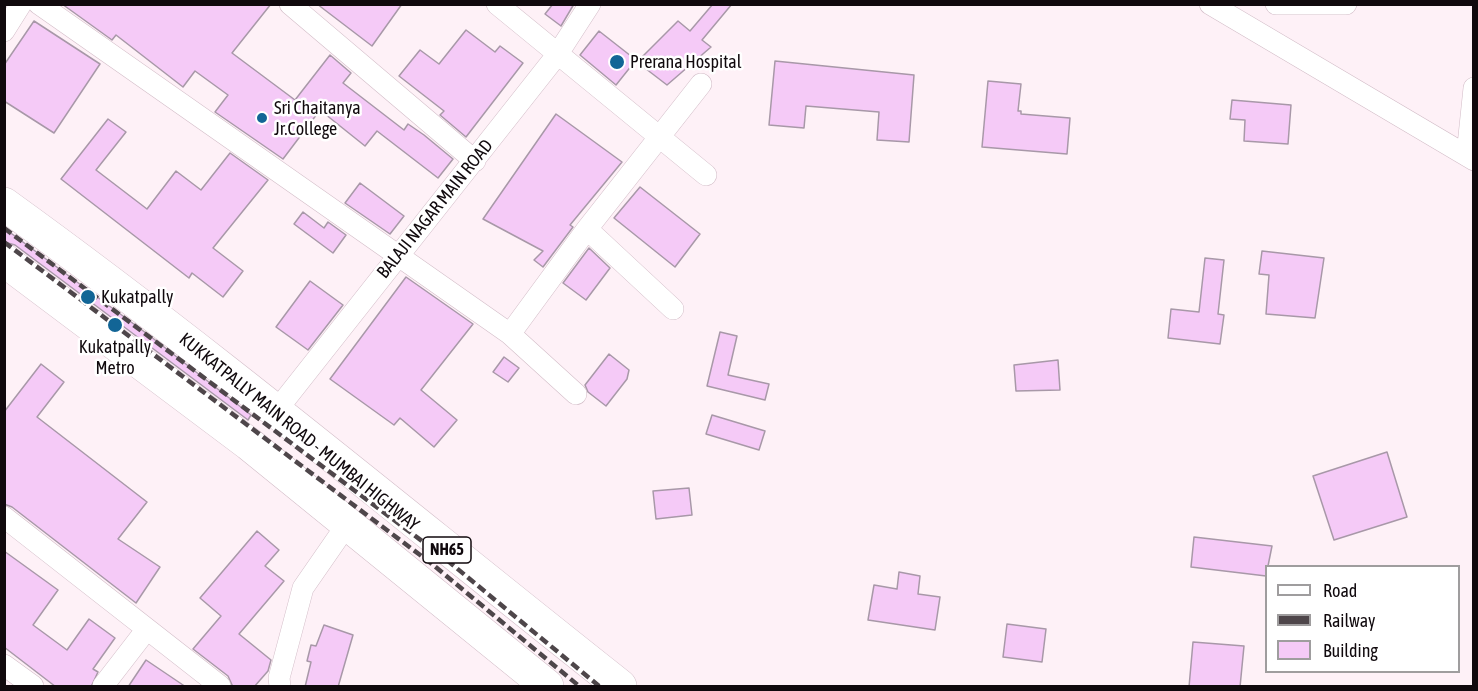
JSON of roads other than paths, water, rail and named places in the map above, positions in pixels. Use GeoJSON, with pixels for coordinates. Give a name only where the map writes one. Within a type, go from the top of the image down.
{"type":"FeatureCollection","features":[{"type":"Feature","properties":{"kind":"highway","name":"KUKKATPALLY MAIN ROAD - MUMBAI HIGHWAY"},"geometry":{"type":"LineString","coordinates":[[4,204],[276,411],[620,687]]}},
{"type":"Feature","properties":{"kind":"highway","name":"NH65"},"geometry":{"type":"LineString","coordinates":[[4,260],[249,444],[547,687]]}},
{"type":"Feature","properties":{"kind":"street"},"geometry":{"type":"LineString","coordinates":[[5,29],[21,4]]}},
{"type":"Feature","properties":{"kind":"street"},"geometry":{"type":"LineString","coordinates":[[39,4],[510,334],[576,394]]}},
{"type":"Feature","properties":{"kind":"street"},"geometry":{"type":"LineString","coordinates":[[290,4],[475,161]]}},
{"type":"Feature","properties":{"kind":"street"},"geometry":{"type":"LineString","coordinates":[[497,4],[557,56],[706,175]]}},
{"type":"Feature","properties":{"kind":"street","name":"BALAJI NAGAR MAIN ROAD"},"geometry":{"type":"LineString","coordinates":[[276,411],[396,256],[475,161],[557,56],[590,4]]}},
{"type":"Feature","properties":{"kind":"street"},"geometry":{"type":"LineString","coordinates":[[1210,4],[1471,148],[1473,88]]}},
{"type":"Feature","properties":{"kind":"street"},"geometry":{"type":"LineString","coordinates":[[1276,4],[1346,4]]}},
{"type":"Feature","properties":{"kind":"street"},"geometry":{"type":"LineString","coordinates":[[510,334],[587,229],[701,84]]}},
{"type":"Feature","properties":{"kind":"street"},"geometry":{"type":"LineString","coordinates":[[587,229],[673,309]]}},
{"type":"Feature","properties":{"kind":"street"},"geometry":{"type":"LineString","coordinates":[[4,517],[220,687]]}},
{"type":"Feature","properties":{"kind":"street"},"geometry":{"type":"LineString","coordinates":[[280,687],[279,678],[303,588],[348,523]]}},
{"type":"Feature","properties":{"kind":"street"},"geometry":{"type":"LineString","coordinates":[[103,687],[147,630]]}},
{"type":"Feature","properties":{"kind":"street"},"geometry":{"type":"LineString","coordinates":[[4,665],[33,687]]}},
{"type":"Feature","properties":{"kind":"railway"},"geometry":{"type":"LineString","coordinates":[[4,228],[442,556],[599,686]]}},
{"type":"Feature","properties":{"kind":"railway"},"geometry":{"type":"LineString","coordinates":[[4,242],[432,564],[579,686]]}},
{"type":"Feature","properties":{"kind":"place","name":"Prerana Hospital"},"geometry":{"type":"Point","coordinates":[617,62]}},
{"type":"Feature","properties":{"kind":"place","name":"Sri Chaitanya Jr.College"},"geometry":{"type":"Point","coordinates":[262,118]}},
{"type":"Feature","properties":{"kind":"place","name":"Kukatpally"},"geometry":{"type":"Point","coordinates":[88,297]}},
{"type":"Feature","properties":{"kind":"place","name":"Kukatpally Metro"},"geometry":{"type":"Point","coordinates":[115,325]}}]}
